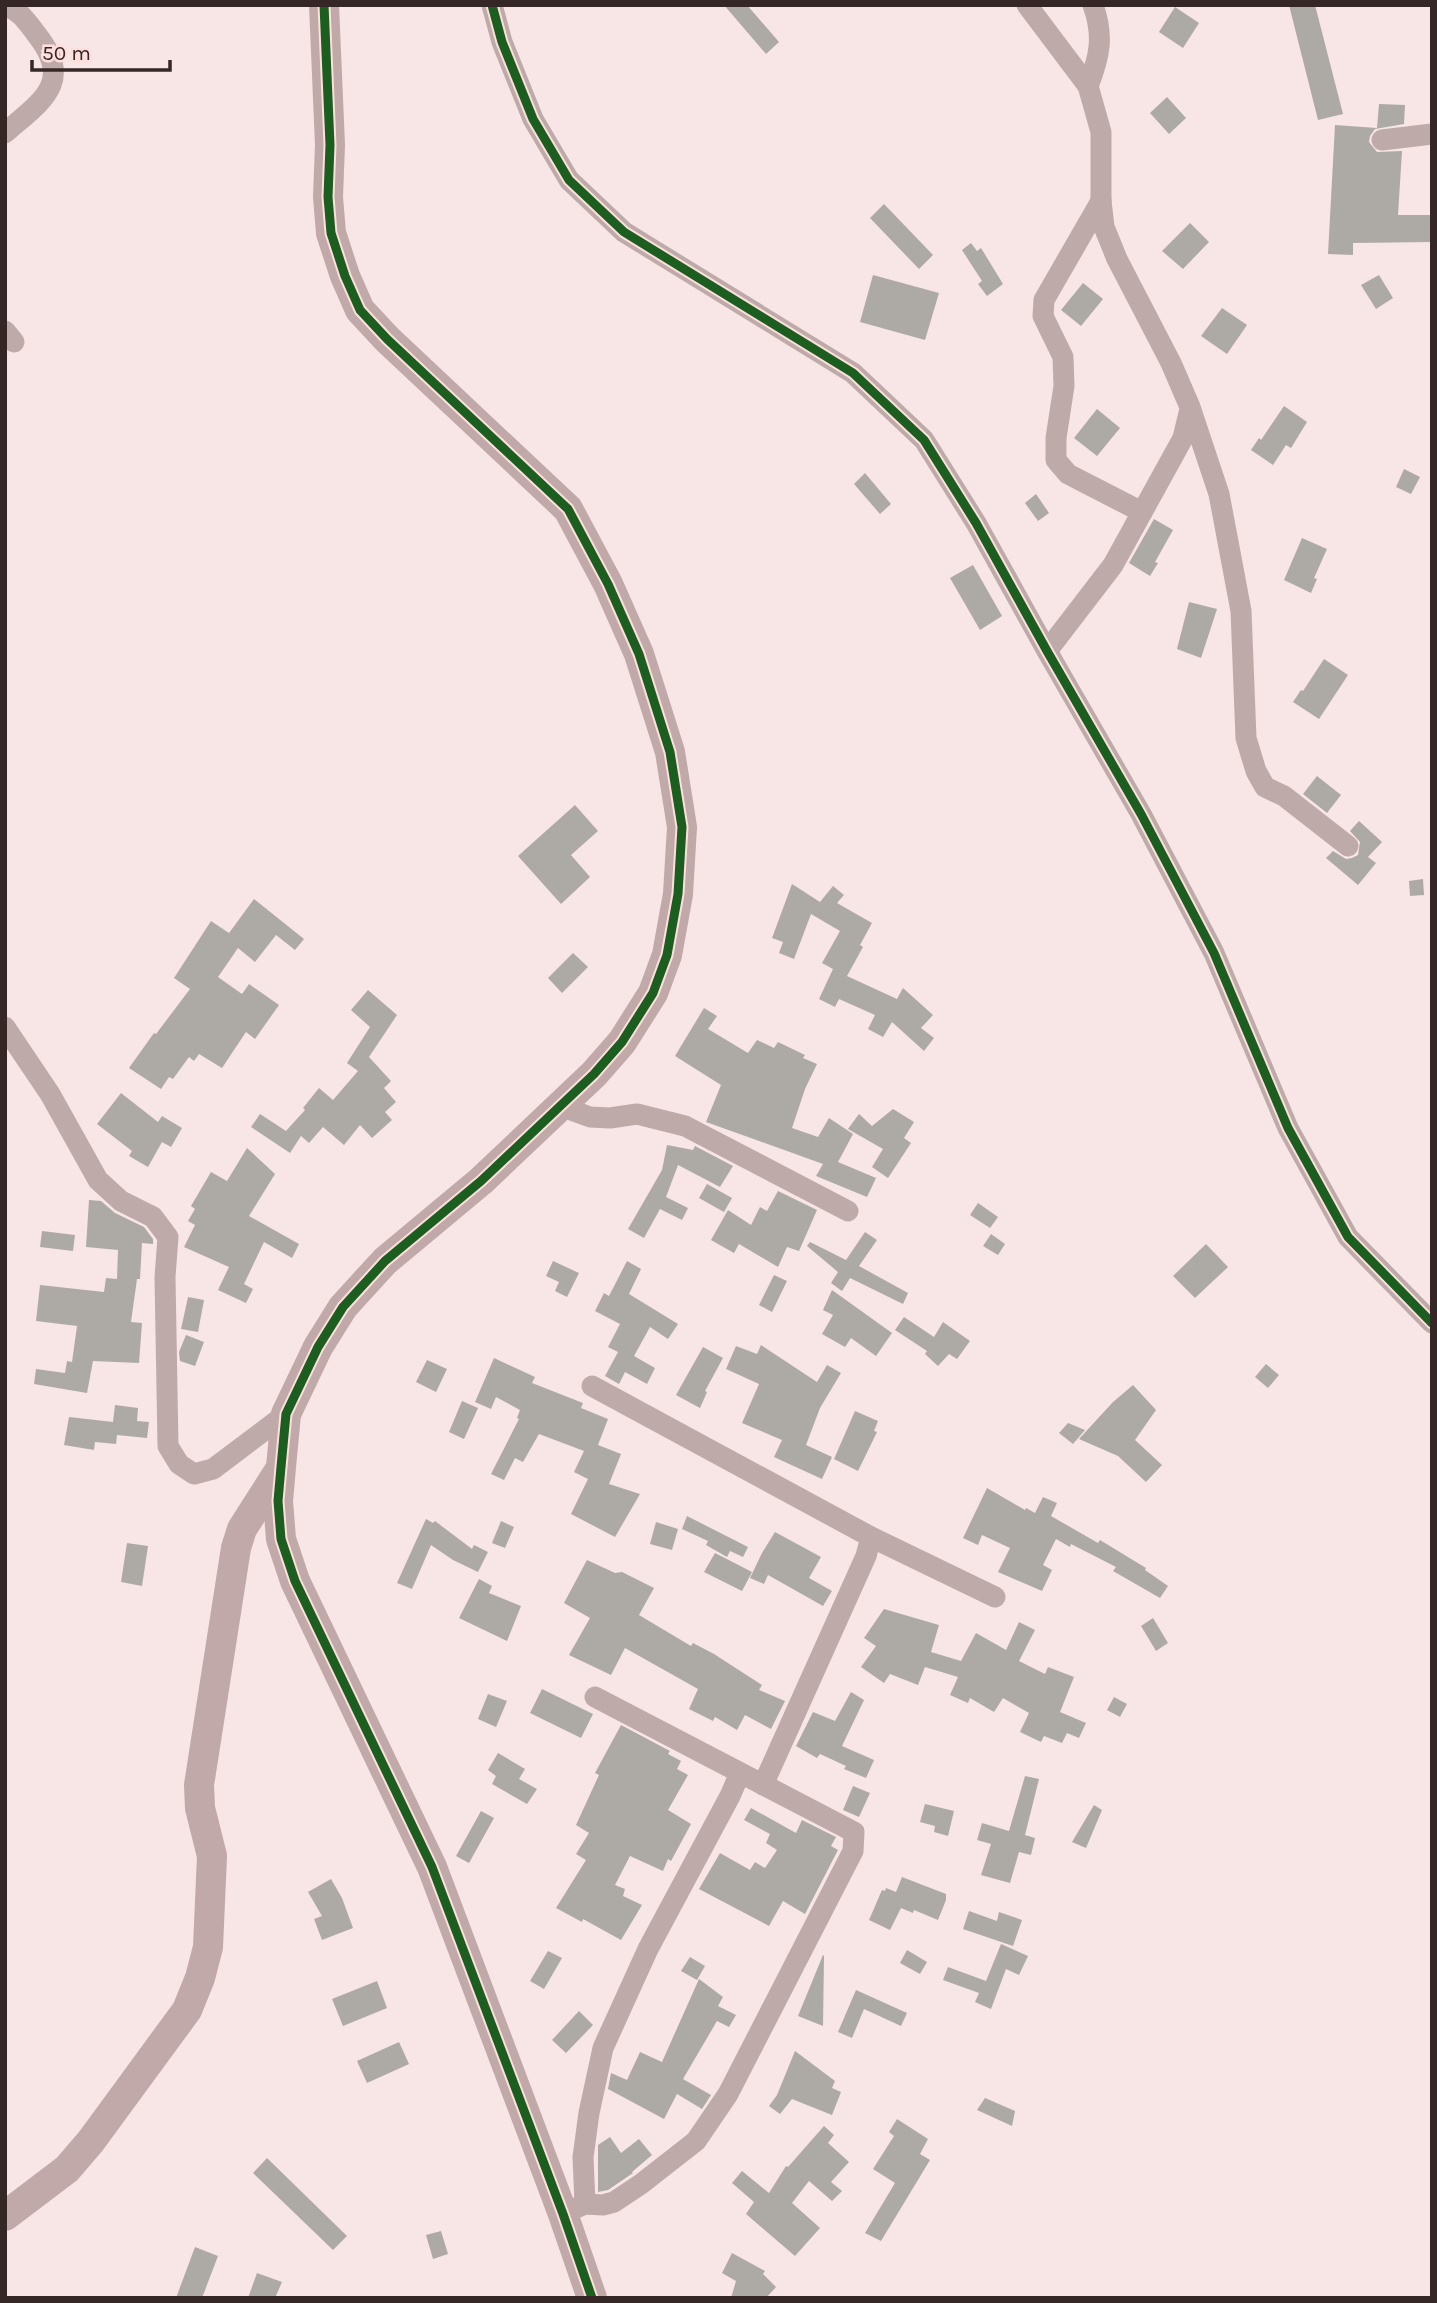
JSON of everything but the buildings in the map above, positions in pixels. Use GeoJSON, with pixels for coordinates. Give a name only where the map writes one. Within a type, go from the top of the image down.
{"type":"FeatureCollection","features":[{"type":"Feature","properties":{"kind":"street"},"geometry":{"type":"LineString","coordinates":[[324,5],[330,145],[328,197],[331,233],[345,276],[360,310],[429,380],[568,509],[608,584],[639,654],[670,752],[682,827],[678,894],[667,955],[653,993],[622,1042],[594,1074],[481,1181],[385,1261],[343,1307],[318,1347],[286,1414],[278,1501],[281,1539],[295,1581],[432,1867],[574,2209],[592,2298]]}},
{"type":"Feature","properties":{"kind":"street"},"geometry":{"type":"LineString","coordinates":[[492,5],[502,42],[533,119],[569,180],[624,232],[853,373],[924,440],[976,523],[1141,814],[1214,953],[1288,1128],[1348,1237],[1432,1323]]}},
{"type":"Feature","properties":{"kind":"street"},"geometry":{"type":"LineString","coordinates":[[1027,5],[1088,86],[1101,132],[1101,201],[1104,227],[1116,259],[1171,363],[1190,407],[1219,494],[1241,611],[1246,738],[1256,771],[1265,787],[1284,796],[1348,846]]}},
{"type":"Feature","properties":{"kind":"street"},"geometry":{"type":"LineString","coordinates":[[5,6],[18,10],[49,50],[54,76],[47,96],[5,133]]}},
{"type":"Feature","properties":{"kind":"street"},"geometry":{"type":"LineString","coordinates":[[1088,86],[1098,60],[1100,29],[1096,6]]}},
{"type":"Feature","properties":{"kind":"street"},"geometry":{"type":"LineString","coordinates":[[1382,140],[1432,134]]}},
{"type":"Feature","properties":{"kind":"street"},"geometry":{"type":"LineString","coordinates":[[1101,201],[1044,300],[1043,316],[1063,357],[1064,386],[1056,438],[1056,460],[1068,474],[1142,512]]}},
{"type":"Feature","properties":{"kind":"street"},"geometry":{"type":"LineString","coordinates":[[1047,651],[1113,565],[1183,438],[1190,407]]}},
{"type":"Feature","properties":{"kind":"street"},"geometry":{"type":"LineString","coordinates":[[5,1027],[50,1094],[98,1180],[121,1200],[153,1217],[168,1237],[165,1278],[168,1447],[178,1464],[194,1474],[213,1469],[286,1414]]}},
{"type":"Feature","properties":{"kind":"street"},"geometry":{"type":"LineString","coordinates":[[560,1106],[590,1117],[610,1118],[637,1114],[685,1126],[849,1211]]}},
{"type":"Feature","properties":{"kind":"street"},"geometry":{"type":"LineString","coordinates":[[593,1386],[871,1537],[995,1597]]}},
{"type":"Feature","properties":{"kind":"street"},"geometry":{"type":"LineString","coordinates":[[5,2216],[67,2169],[91,2141],[187,2010],[200,1978],[208,1947],[212,1856],[200,1808],[202,1759],[236,1548],[243,1529],[281,1467]]}},
{"type":"Feature","properties":{"kind":"street"},"geometry":{"type":"LineString","coordinates":[[762,1785],[866,1556],[871,1537]]}},
{"type":"Feature","properties":{"kind":"street"},"geometry":{"type":"LineString","coordinates":[[574,2209],[614,2202],[696,2141],[728,2094],[853,1851],[854,1832],[595,1697]]}},
{"type":"Feature","properties":{"kind":"street"},"geometry":{"type":"LineString","coordinates":[[574,2209],[589,2113],[603,2048],[648,1949],[730,1797],[740,1773]]}},
{"type":"Feature","properties":{"kind":"cycle path"},"geometry":{"type":"LineString","coordinates":[[324,5],[330,145],[328,197],[331,233],[345,276],[360,310],[387,339],[568,509],[608,584],[639,654],[670,752],[682,827],[678,894],[667,955],[653,993],[622,1042],[594,1074],[481,1181],[385,1261],[343,1307],[318,1347],[286,1414],[278,1501],[281,1539],[295,1581],[432,1867],[592,2298]]}},
{"type":"Feature","properties":{"kind":"cycle path"},"geometry":{"type":"LineString","coordinates":[[492,5],[502,42],[533,119],[569,180],[624,232],[853,373],[924,440],[976,523],[1141,814],[1214,953],[1288,1128],[1348,1237],[1432,1323]]}}]}
